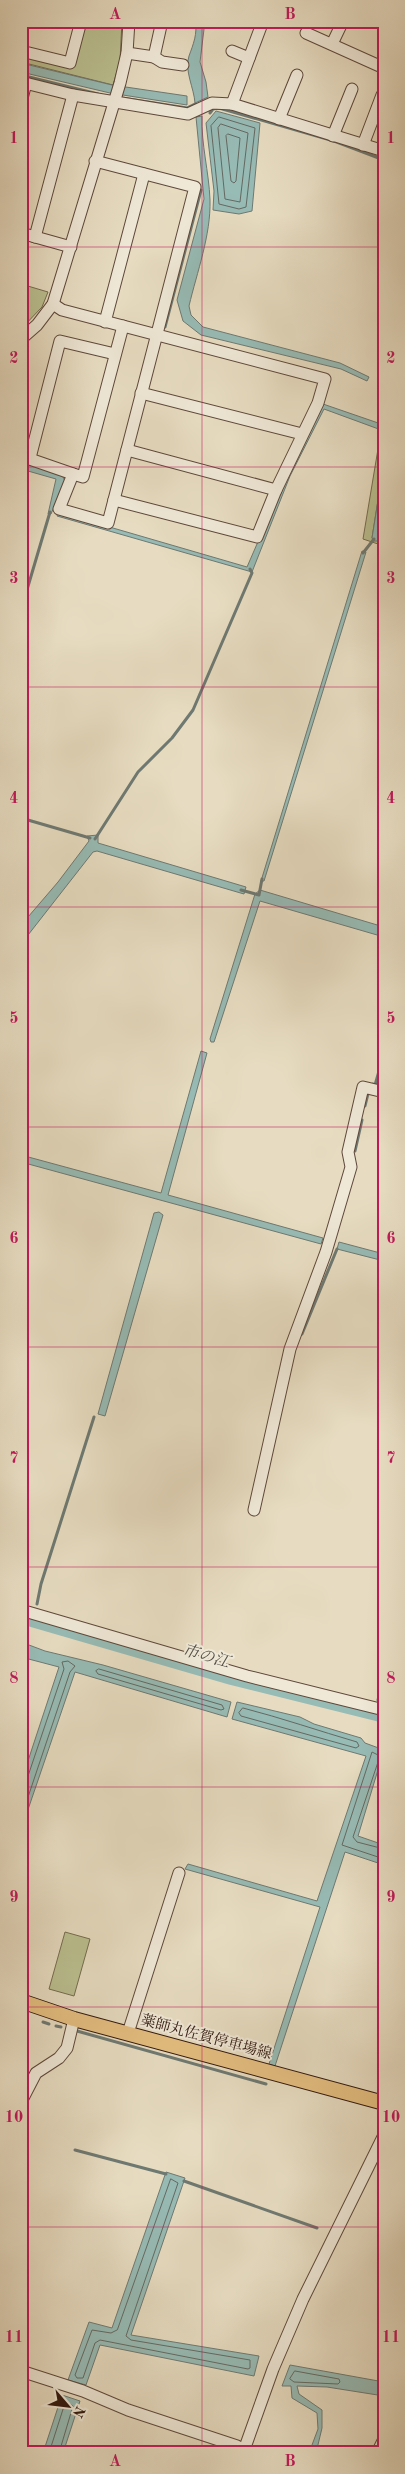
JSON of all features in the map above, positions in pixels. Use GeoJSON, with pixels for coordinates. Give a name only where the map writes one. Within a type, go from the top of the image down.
{"type":"FeatureCollection","features":[{"type":"Feature","properties":{"kind":"main road","name":"薬師丸佐賀停車場線"},"geometry":{"type":"LineString","coordinates":[[21,2001],[74,2019],[384,2103]]}},
{"type":"Feature","properties":{"kind":"street"},"geometry":{"type":"LineString","coordinates":[[21,51],[70,63],[81,21]]}},
{"type":"Feature","properties":{"kind":"street"},"geometry":{"type":"LineString","coordinates":[[21,339],[37,325],[53,304],[120,83],[127,53],[129,21]]}},
{"type":"Feature","properties":{"kind":"street"},"geometry":{"type":"LineString","coordinates":[[154,58],[162,21]]}},
{"type":"Feature","properties":{"kind":"street"},"geometry":{"type":"LineString","coordinates":[[232,104],[263,21]]}},
{"type":"Feature","properties":{"kind":"street"},"geometry":{"type":"LineString","coordinates":[[332,44],[343,21]]}},
{"type":"Feature","properties":{"kind":"street"},"geometry":{"type":"LineString","coordinates":[[306,33],[384,68]]}},
{"type":"Feature","properties":{"kind":"street"},"geometry":{"type":"LineString","coordinates":[[232,51],[249,58]]}},
{"type":"Feature","properties":{"kind":"street"},"geometry":{"type":"LineString","coordinates":[[127,53],[183,65]]}},
{"type":"Feature","properties":{"kind":"street"},"geometry":{"type":"LineString","coordinates":[[280,119],[297,74]]}},
{"type":"Feature","properties":{"kind":"street"},"geometry":{"type":"LineString","coordinates":[[21,102],[24,82],[73,95],[115,100],[188,114],[212,103],[232,104],[384,151]]}},
{"type":"Feature","properties":{"kind":"street"},"geometry":{"type":"LineString","coordinates":[[333,136],[352,89]]}},
{"type":"Feature","properties":{"kind":"street"},"geometry":{"type":"LineString","coordinates":[[34,237],[73,95]]}},
{"type":"Feature","properties":{"kind":"street"},"geometry":{"type":"LineString","coordinates":[[363,145],[382,95]]}},
{"type":"Feature","properties":{"kind":"street"},"geometry":{"type":"LineString","coordinates":[[73,474],[59,509],[108,523],[117,501],[145,394],[195,187],[95,161]]}},
{"type":"Feature","properties":{"kind":"street"},"geometry":{"type":"LineString","coordinates":[[105,322],[144,174]]}},
{"type":"Feature","properties":{"kind":"street"},"geometry":{"type":"LineString","coordinates":[[21,233],[71,247]]}},
{"type":"Feature","properties":{"kind":"street"},"geometry":{"type":"LineString","coordinates":[[53,304],[62,310],[105,322],[325,379],[318,404],[302,434],[256,536],[117,501]]}},
{"type":"Feature","properties":{"kind":"street"},"geometry":{"type":"LineString","coordinates":[[115,354],[60,341],[26,457],[83,477],[123,326]]}},
{"type":"Feature","properties":{"kind":"street"},"geometry":{"type":"LineString","coordinates":[[145,394],[302,434]]}},
{"type":"Feature","properties":{"kind":"street"},"geometry":{"type":"LineString","coordinates":[[130,451],[276,490]]}},
{"type":"Feature","properties":{"kind":"street"},"geometry":{"type":"LineString","coordinates":[[254,1510],[290,1349],[326,1252],[351,1167],[348,1152],[363,1088],[384,1092]]}},
{"type":"Feature","properties":{"kind":"street"},"geometry":{"type":"LineString","coordinates":[[21,1610],[248,1676],[384,1710]]}},
{"type":"Feature","properties":{"kind":"street"},"geometry":{"type":"LineString","coordinates":[[128,2033],[179,1873]]}},
{"type":"Feature","properties":{"kind":"street"},"geometry":{"type":"LineString","coordinates":[[21,2102],[36,2073],[59,2058],[67,2048],[74,2019]]}},
{"type":"Feature","properties":{"kind":"street"},"geometry":{"type":"LineString","coordinates":[[21,2371],[246,2452],[273,2369],[303,2299],[384,2135]]}},
{"type":"Feature","properties":{"kind":"street"},"geometry":{"type":"LineString","coordinates":[[377,2453],[384,2439]]}},
{"type":"Feature","properties":{"kind":"green space"},"geometry":{"type":"Polygon","coordinates":[[[85,21],[122,21],[120,61],[113,85],[21,62],[21,56],[72,68],[85,21]]]}},
{"type":"Feature","properties":{"kind":"green space"},"geometry":{"type":"Polygon","coordinates":[[[21,284],[48,292],[42,307],[21,329],[21,284]]]}},
{"type":"Feature","properties":{"kind":"green space"},"geometry":{"type":"Polygon","coordinates":[[[381,431],[384,431],[384,462],[372,538],[378,541],[384,506],[384,546],[363,539],[381,431]]]}},
{"type":"Feature","properties":{"kind":"green space"},"geometry":{"type":"Polygon","coordinates":[[[65,1932],[90,1939],[74,1996],[49,1989],[65,1932]]]}},
{"type":"Feature","properties":{"kind":"water"},"geometry":{"type":"Polygon","coordinates":[[[195,21],[205,21],[200,62],[208,97],[195,103],[188,73],[188,61],[195,34],[195,21]]]}},
{"type":"Feature","properties":{"kind":"water"},"geometry":{"type":"Polygon","coordinates":[[[21,63],[112,85],[187,96],[187,105],[110,93],[21,72],[21,63]]]}},
{"type":"Feature","properties":{"kind":"water"},"geometry":{"type":"Polygon","coordinates":[[[216,111],[260,123],[252,211],[239,214],[213,210],[214,191],[206,123],[216,111]]]}},
{"type":"Feature","properties":{"kind":"water"},"geometry":{"type":"Polygon","coordinates":[[[202,116],[210,213],[206,240],[189,306],[191,315],[203,327],[340,363],[369,377],[367,381],[341,369],[201,335],[183,321],[177,300],[204,199],[196,117],[202,116]]]}},
{"type":"Feature","properties":{"kind":"water"},"geometry":{"type":"Polygon","coordinates":[[[323,404],[384,425],[384,431],[324,409],[290,476],[252,572],[57,516],[58,512],[247,567],[287,475],[323,404]]]}},
{"type":"Feature","properties":{"kind":"water"},"geometry":{"type":"Polygon","coordinates":[[[21,462],[62,475],[65,481],[51,514],[48,514],[56,479],[21,469],[21,462]]]}},
{"type":"Feature","properties":{"kind":"water"},"geometry":{"type":"Polygon","coordinates":[[[384,463],[384,506],[378,541],[374,541],[372,538],[384,463]]]}},
{"type":"Feature","properties":{"kind":"water"},"geometry":{"type":"Polygon","coordinates":[[[362,551],[366,552],[264,881],[261,881],[362,551]]]}},
{"type":"Feature","properties":{"kind":"water"},"geometry":{"type":"Polygon","coordinates":[[[98,835],[98,843],[246,887],[244,894],[97,851],[93,852],[21,944],[21,927],[28,917],[89,841],[87,836],[98,835]]]}},
{"type":"Feature","properties":{"kind":"water"},"geometry":{"type":"Polygon","coordinates":[[[260,890],[384,927],[384,937],[260,901],[214,1042],[211,1042],[210,1039],[255,894],[260,890]]]}},
{"type":"Feature","properties":{"kind":"water"},"geometry":{"type":"Polygon","coordinates":[[[201,1051],[207,1053],[168,1195],[323,1238],[321,1244],[21,1162],[21,1155],[161,1193],[201,1051]]]}},
{"type":"Feature","properties":{"kind":"water"},"geometry":{"type":"Polygon","coordinates":[[[159,1212],[163,1215],[105,1416],[98,1414],[154,1213],[159,1212]]]}},
{"type":"Feature","properties":{"kind":"water"},"geometry":{"type":"Polygon","coordinates":[[[339,1242],[384,1254],[384,1261],[337,1249],[339,1242]]]}},
{"type":"Feature","properties":{"kind":"water"},"geometry":{"type":"Polygon","coordinates":[[[21,1642],[45,1651],[103,1665],[231,1702],[227,1717],[75,1672],[21,1830],[21,1782],[59,1667],[21,1657],[21,1642]]]}},
{"type":"Feature","properties":{"kind":"water"},"geometry":{"type":"Polygon","coordinates":[[[237,1702],[300,1717],[314,1724],[361,1738],[365,1743],[384,1750],[358,1836],[384,1845],[384,1865],[345,1852],[275,2066],[269,2064],[320,1907],[185,1869],[188,1864],[317,1901],[366,1756],[232,1719],[237,1702]]]}},
{"type":"Feature","properties":{"kind":"water"},"geometry":{"type":"Polygon","coordinates":[[[166,2172],[185,2178],[131,2335],[259,2356],[254,2376],[100,2345],[86,2385],[68,2380],[89,2322],[112,2328],[166,2172]]]}},
{"type":"Feature","properties":{"kind":"water"},"geometry":{"type":"Polygon","coordinates":[[[290,2365],[384,2382],[384,2396],[327,2387],[297,2386],[299,2394],[322,2410],[322,2428],[316,2453],[309,2453],[318,2429],[317,2413],[292,2398],[291,2386],[282,2386],[290,2365]]]}},
{"type":"Feature","properties":{"kind":"water"},"geometry":{"type":"Polygon","coordinates":[[[62,2395],[80,2401],[63,2453],[43,2453],[62,2395]]]}},
{"type":"Feature","properties":{"kind":"waterway"},"geometry":{"type":"LineString","coordinates":[[21,75],[98,94]]}},
{"type":"Feature","properties":{"kind":"waterway"},"geometry":{"type":"LineString","coordinates":[[122,98],[187,108],[195,104]]}},
{"type":"Feature","properties":{"kind":"waterway"},"geometry":{"type":"LineString","coordinates":[[210,113],[213,109],[219,108],[334,141],[384,160]]}},
{"type":"Feature","properties":{"kind":"waterway"},"geometry":{"type":"LineString","coordinates":[[165,327],[201,190]]}},
{"type":"Feature","properties":{"kind":"waterway"},"geometry":{"type":"LineString","coordinates":[[21,610],[50,512]]}},
{"type":"Feature","properties":{"kind":"waterway"},"geometry":{"type":"LineString","coordinates":[[363,553],[374,539]]}},
{"type":"Feature","properties":{"kind":"waterway"},"geometry":{"type":"LineString","coordinates":[[95,839],[138,772],[172,738],[193,710],[252,573],[250,569]]}},
{"type":"Feature","properties":{"kind":"waterway"},"geometry":{"type":"LineString","coordinates":[[21,818],[90,838]]}},
{"type":"Feature","properties":{"kind":"waterway"},"geometry":{"type":"LineString","coordinates":[[241,890],[259,895],[262,879]]}},
{"type":"Feature","properties":{"kind":"waterway"},"geometry":{"type":"LineString","coordinates":[[373,1084],[375,1085],[384,1054]]}},
{"type":"Feature","properties":{"kind":"waterway"},"geometry":{"type":"LineString","coordinates":[[365,1106],[368,1094]]}},
{"type":"Feature","properties":{"kind":"waterway"},"geometry":{"type":"LineString","coordinates":[[355,1151],[362,1120]]}},
{"type":"Feature","properties":{"kind":"waterway"},"geometry":{"type":"LineString","coordinates":[[302,1334],[337,1249]]}},
{"type":"Feature","properties":{"kind":"waterway"},"geometry":{"type":"LineString","coordinates":[[37,1604],[41,1584],[94,1417]]}},
{"type":"Feature","properties":{"kind":"waterway","name":"市の江"},"geometry":{"type":"LineString","coordinates":[[21,1619],[231,1680],[384,1718]]}},
{"type":"Feature","properties":{"kind":"waterway"},"geometry":{"type":"LineString","coordinates":[[378,1700],[384,1680]]}},
{"type":"Feature","properties":{"kind":"waterway"},"geometry":{"type":"LineString","coordinates":[[43,2022],[49,2024]]}},
{"type":"Feature","properties":{"kind":"waterway"},"geometry":{"type":"LineString","coordinates":[[56,2026],[61,2027]]}},
{"type":"Feature","properties":{"kind":"waterway"},"geometry":{"type":"LineString","coordinates":[[77,2031],[266,2084]]}},
{"type":"Feature","properties":{"kind":"waterway"},"geometry":{"type":"LineString","coordinates":[[75,2150],[166,2174]]}},
{"type":"Feature","properties":{"kind":"waterway"},"geometry":{"type":"LineString","coordinates":[[184,2181],[317,2228]]}}]}
